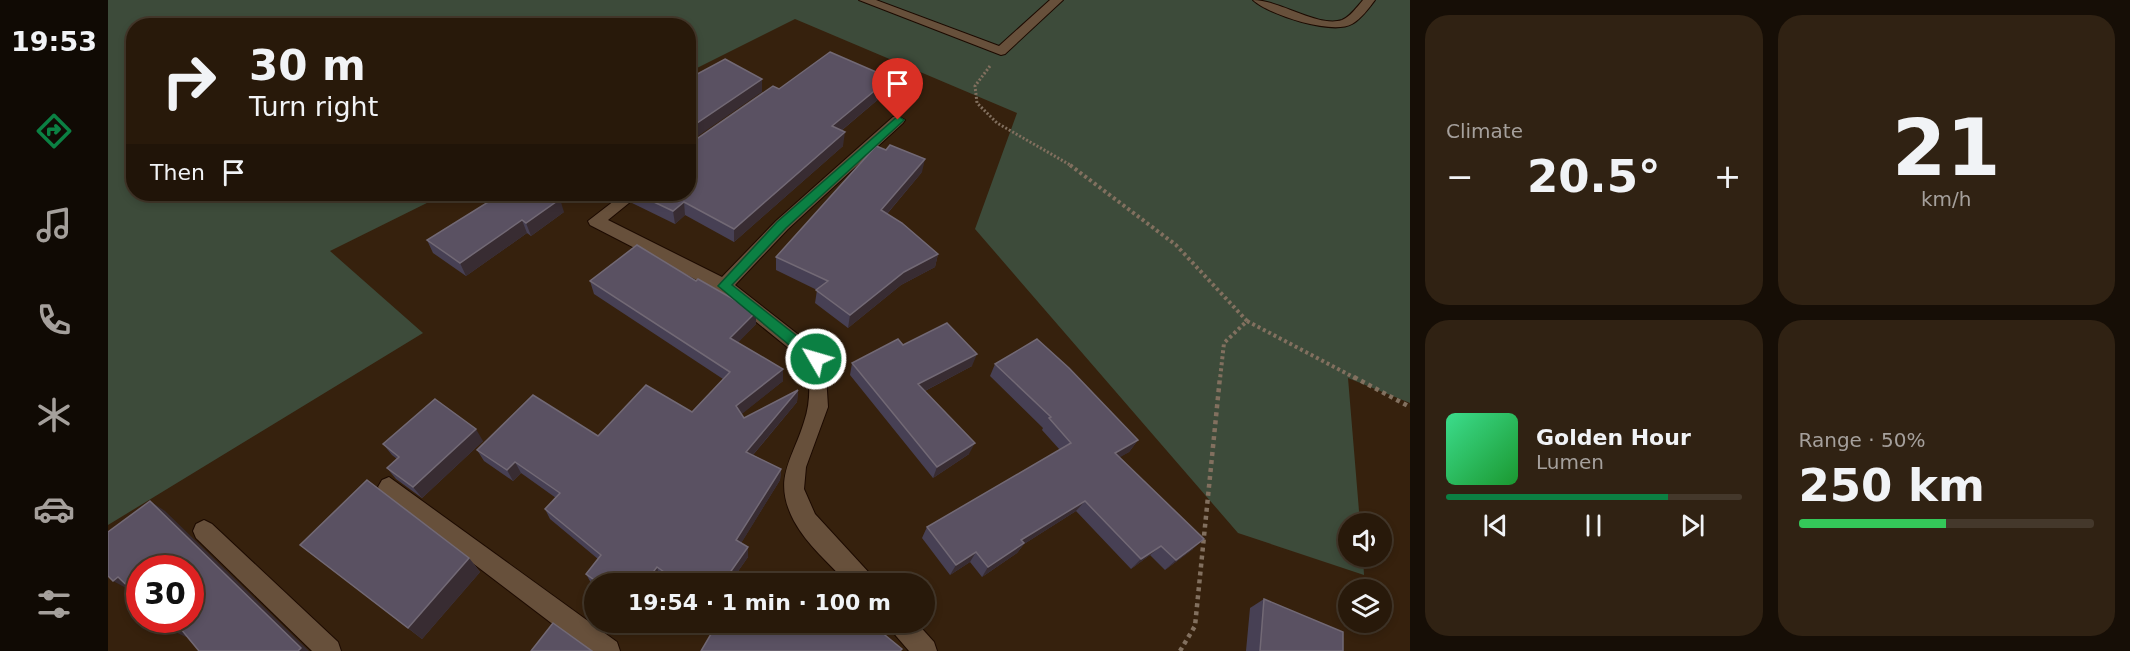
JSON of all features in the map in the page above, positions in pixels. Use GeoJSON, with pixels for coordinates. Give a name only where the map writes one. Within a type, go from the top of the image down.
{"type":"FeatureCollection","features":[{"type":"Feature","properties":{"kind":"street"},"geometry":{"type":"LineString","coordinates":[[866,0],[1001,51],[1057,0]]}},
{"type":"Feature","properties":{"kind":"street"},"geometry":{"type":"LineString","coordinates":[[1259,0],[1313,21],[1334,25],[1348,22],[1369,0]]}},
{"type":"Feature","properties":{"kind":"street"},"geometry":{"type":"LineString","coordinates":[[724,286],[782,225],[898,120]]}},
{"type":"Feature","properties":{"kind":"street"},"geometry":{"type":"LineString","coordinates":[[623,201],[596,221],[724,286],[816,359],[820,394],[814,423],[794,468],[794,491],[803,515],[854,573]]}},
{"type":"Feature","properties":{"kind":"street"},"geometry":{"type":"LineString","coordinates":[[389,487],[608,651]]}},
{"type":"Feature","properties":{"kind":"street"},"geometry":{"type":"LineString","coordinates":[[204,531],[328,651]]}},
{"type":"Feature","properties":{"kind":"street"},"geometry":{"type":"LineString","coordinates":[[909,633],[925,651]]}},
{"type":"Feature","properties":{"kind":"path"},"geometry":{"type":"LineString","coordinates":[[1001,51],[975,86],[978,103],[997,123],[1082,172],[1176,245],[1247,321],[1410,407]]}},
{"type":"Feature","properties":{"kind":"path"},"geometry":{"type":"LineString","coordinates":[[1180,651],[1195,626],[1224,343],[1247,321]]}},
{"type":"Feature","properties":{"kind":"green space"},"geometry":{"type":"Polygon","coordinates":[[[108,0],[1410,0],[1410,403],[1348,378],[1359,513],[1338,513],[1338,566],[1238,533],[975,229],[1017,113],[795,19],[696,68],[696,18],[126,18],[126,201],[431,201],[330,251],[423,333],[108,525],[108,0]]]}},
{"type":"Feature","properties":{"kind":"green space"},"geometry":{"type":"Polygon","coordinates":[[[1340,567],[1364,567],[1364,575],[1340,567]]]}},
{"type":"Feature","properties":{"kind":"building"},"geometry":{"type":"Polygon","coordinates":[[[830,52],[890,78],[832,126],[845,132],[734,229],[684,202],[673,211],[652,201],[696,201],[696,139],[773,86],[779,89],[830,52]]]}},
{"type":"Feature","properties":{"kind":"building"},"geometry":{"type":"Polygon","coordinates":[[[725,59],[762,79],[696,124],[696,75],[725,59]]]}},
{"type":"Feature","properties":{"kind":"building"},"geometry":{"type":"Polygon","coordinates":[[[890,145],[925,159],[881,210],[902,223],[938,254],[904,272],[850,315],[816,290],[828,281],[776,257],[876,146],[886,150],[890,145]]]}},
{"type":"Feature","properties":{"kind":"building"},"geometry":{"type":"Polygon","coordinates":[[[490,201],[557,201],[526,223],[522,220],[460,263],[427,240],[490,201]]]}},
{"type":"Feature","properties":{"kind":"building"},"geometry":{"type":"Polygon","coordinates":[[[637,245],[696,281],[698,279],[756,312],[730,338],[783,369],[736,406],[744,418],[798,390],[746,452],[781,469],[736,540],[748,547],[730,573],[665,573],[657,567],[652,573],[587,573],[601,555],[545,509],[560,493],[515,462],[507,470],[477,450],[533,395],[598,436],[646,385],[692,412],[730,372],[590,281],[637,245]]]}},
{"type":"Feature","properties":{"kind":"building"},"geometry":{"type":"Polygon","coordinates":[[[947,323],[977,354],[918,384],[975,443],[937,467],[852,363],[898,339],[903,345],[947,323]]]}},
{"type":"Feature","properties":{"kind":"building"},"geometry":{"type":"Polygon","coordinates":[[[1037,339],[1069,368],[1138,440],[1115,453],[1204,539],[1176,560],[1161,546],[1141,559],[1085,501],[1021,540],[1024,543],[988,567],[976,552],[956,565],[927,527],[1071,443],[1049,418],[1051,417],[995,364],[1037,339]]]}},
{"type":"Feature","properties":{"kind":"building"},"geometry":{"type":"Polygon","coordinates":[[[435,399],[476,429],[413,487],[387,468],[399,457],[383,444],[435,399]]]}},
{"type":"Feature","properties":{"kind":"building"},"geometry":{"type":"Polygon","coordinates":[[[367,480],[469,558],[408,628],[300,545],[367,480]]]}},
{"type":"Feature","properties":{"kind":"building"},"geometry":{"type":"Polygon","coordinates":[[[150,501],[301,648],[298,651],[199,651],[184,633],[204,633],[204,555],[126,555],[126,585],[118,577],[113,581],[108,576],[108,532],[150,501]]]}},
{"type":"Feature","properties":{"kind":"building"},"geometry":{"type":"Polygon","coordinates":[[[1264,599],[1338,630],[1338,633],[1343,633],[1343,651],[1260,651],[1264,599]]]}},
{"type":"Feature","properties":{"kind":"building"},"geometry":{"type":"Polygon","coordinates":[[[553,623],[592,651],[531,651],[553,623]]]}},
{"type":"Feature","properties":{"kind":"building"},"geometry":{"type":"Polygon","coordinates":[[[712,633],[882,633],[902,649],[900,651],[701,651],[712,633]]]}},
{"type":"Feature","properties":{"kind":"route"},"geometry":{"type":"LineString","coordinates":[[816,359],[724,286],[782,225],[898,120]]}}]}
